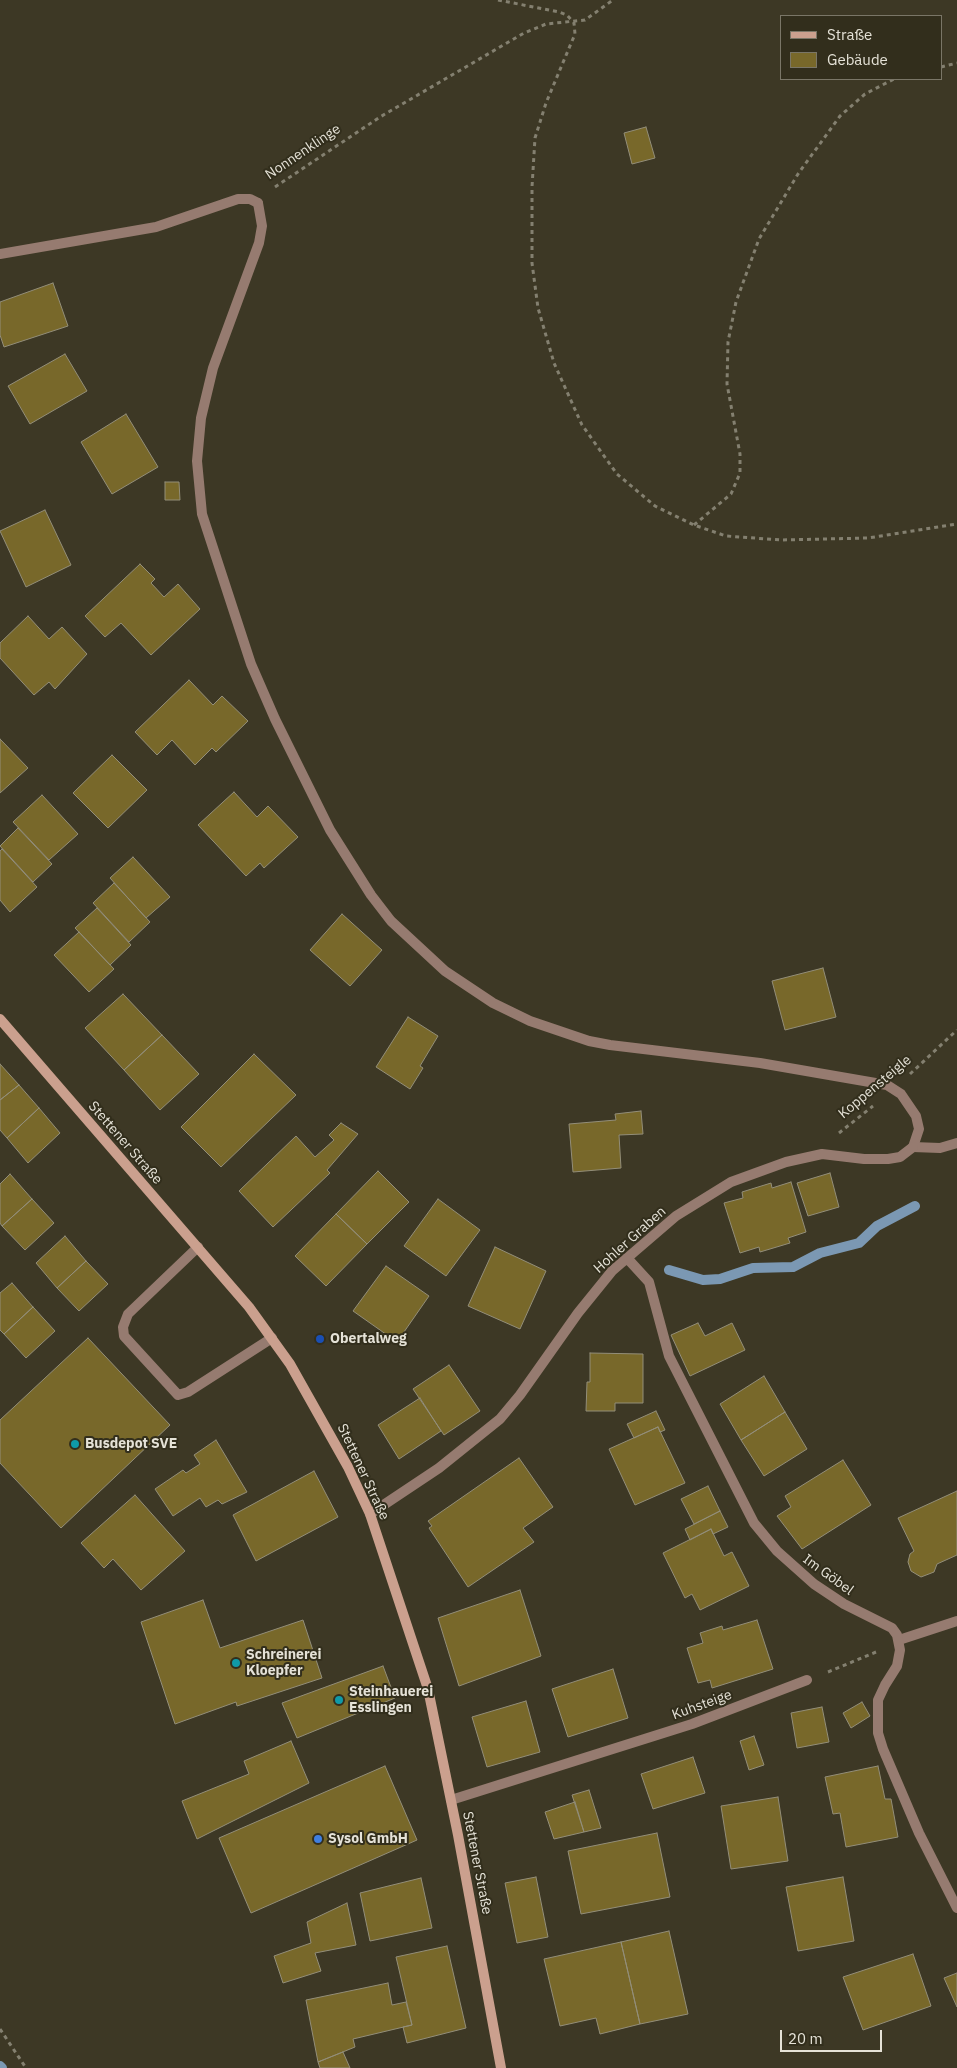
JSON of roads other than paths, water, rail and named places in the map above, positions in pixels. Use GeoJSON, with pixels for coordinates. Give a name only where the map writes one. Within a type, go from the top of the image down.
{"type":"FeatureCollection","features":[{"type":"Feature","properties":{"kind":"main road","name":"Stettener Straße"},"geometry":{"type":"LineString","coordinates":[[0,1019],[230,1283],[272,1338],[311,1398],[370,1514],[423,1672],[451,1800],[501,2068]]}},
{"type":"Feature","properties":{"kind":"street"},"geometry":{"type":"LineString","coordinates":[[0,254],[156,227],[238,200],[250,199],[258,203],[262,226],[260,243],[213,368],[199,429],[197,461],[202,514],[248,655],[271,711],[330,830],[366,888],[391,921],[431,960],[476,993],[530,1021],[589,1041],[610,1045],[760,1063],[871,1081],[894,1088],[913,1110],[918,1120],[918,1134],[912,1147]]}},
{"type":"Feature","properties":{"kind":"street","name":"Hohler Graben"},"geometry":{"type":"LineString","coordinates":[[370,1514],[439,1468],[500,1419],[520,1395],[578,1313],[612,1271],[676,1216],[731,1182],[760,1170],[804,1157],[822,1154],[864,1159],[888,1159],[900,1156],[912,1147],[940,1148],[957,1143]]}},
{"type":"Feature","properties":{"kind":"street"},"geometry":{"type":"LineString","coordinates":[[198,1247],[128,1314],[123,1327],[124,1336],[178,1395],[188,1392],[272,1338]]}},
{"type":"Feature","properties":{"kind":"street","name":"Im Göbel"},"geometry":{"type":"LineString","coordinates":[[627,1258],[649,1282],[669,1356],[754,1523],[777,1551],[814,1584],[844,1604],[892,1628],[899,1640]]}},
{"type":"Feature","properties":{"kind":"street"},"geometry":{"type":"LineString","coordinates":[[957,1620],[899,1640],[898,1666],[885,1685],[878,1700],[877,1724],[880,1742],[919,1833],[957,1908]]}},
{"type":"Feature","properties":{"kind":"street","name":"Kuhsteige"},"geometry":{"type":"LineString","coordinates":[[451,1800],[692,1724],[807,1680]]}},
{"type":"Feature","properties":{"kind":"waterway"},"geometry":{"type":"LineString","coordinates":[[669,1270],[703,1280],[720,1279],[753,1268],[793,1267],[820,1253],[859,1243],[877,1226],[915,1206]]}},
{"type":"Feature","properties":{"kind":"place","name":"Obertalweg"},"geometry":{"type":"Point","coordinates":[320,1339]}},
{"type":"Feature","properties":{"kind":"place","name":"Busdepot SVE"},"geometry":{"type":"Point","coordinates":[75,1444]}},
{"type":"Feature","properties":{"kind":"place","name":"Schreinerei Kloepfer"},"geometry":{"type":"Point","coordinates":[236,1663]}},
{"type":"Feature","properties":{"kind":"place","name":"Steinhauerei Esslingen"},"geometry":{"type":"Point","coordinates":[339,1700]}},
{"type":"Feature","properties":{"kind":"place","name":"Sysol GmbH"},"geometry":{"type":"Point","coordinates":[318,1839]}}]}
